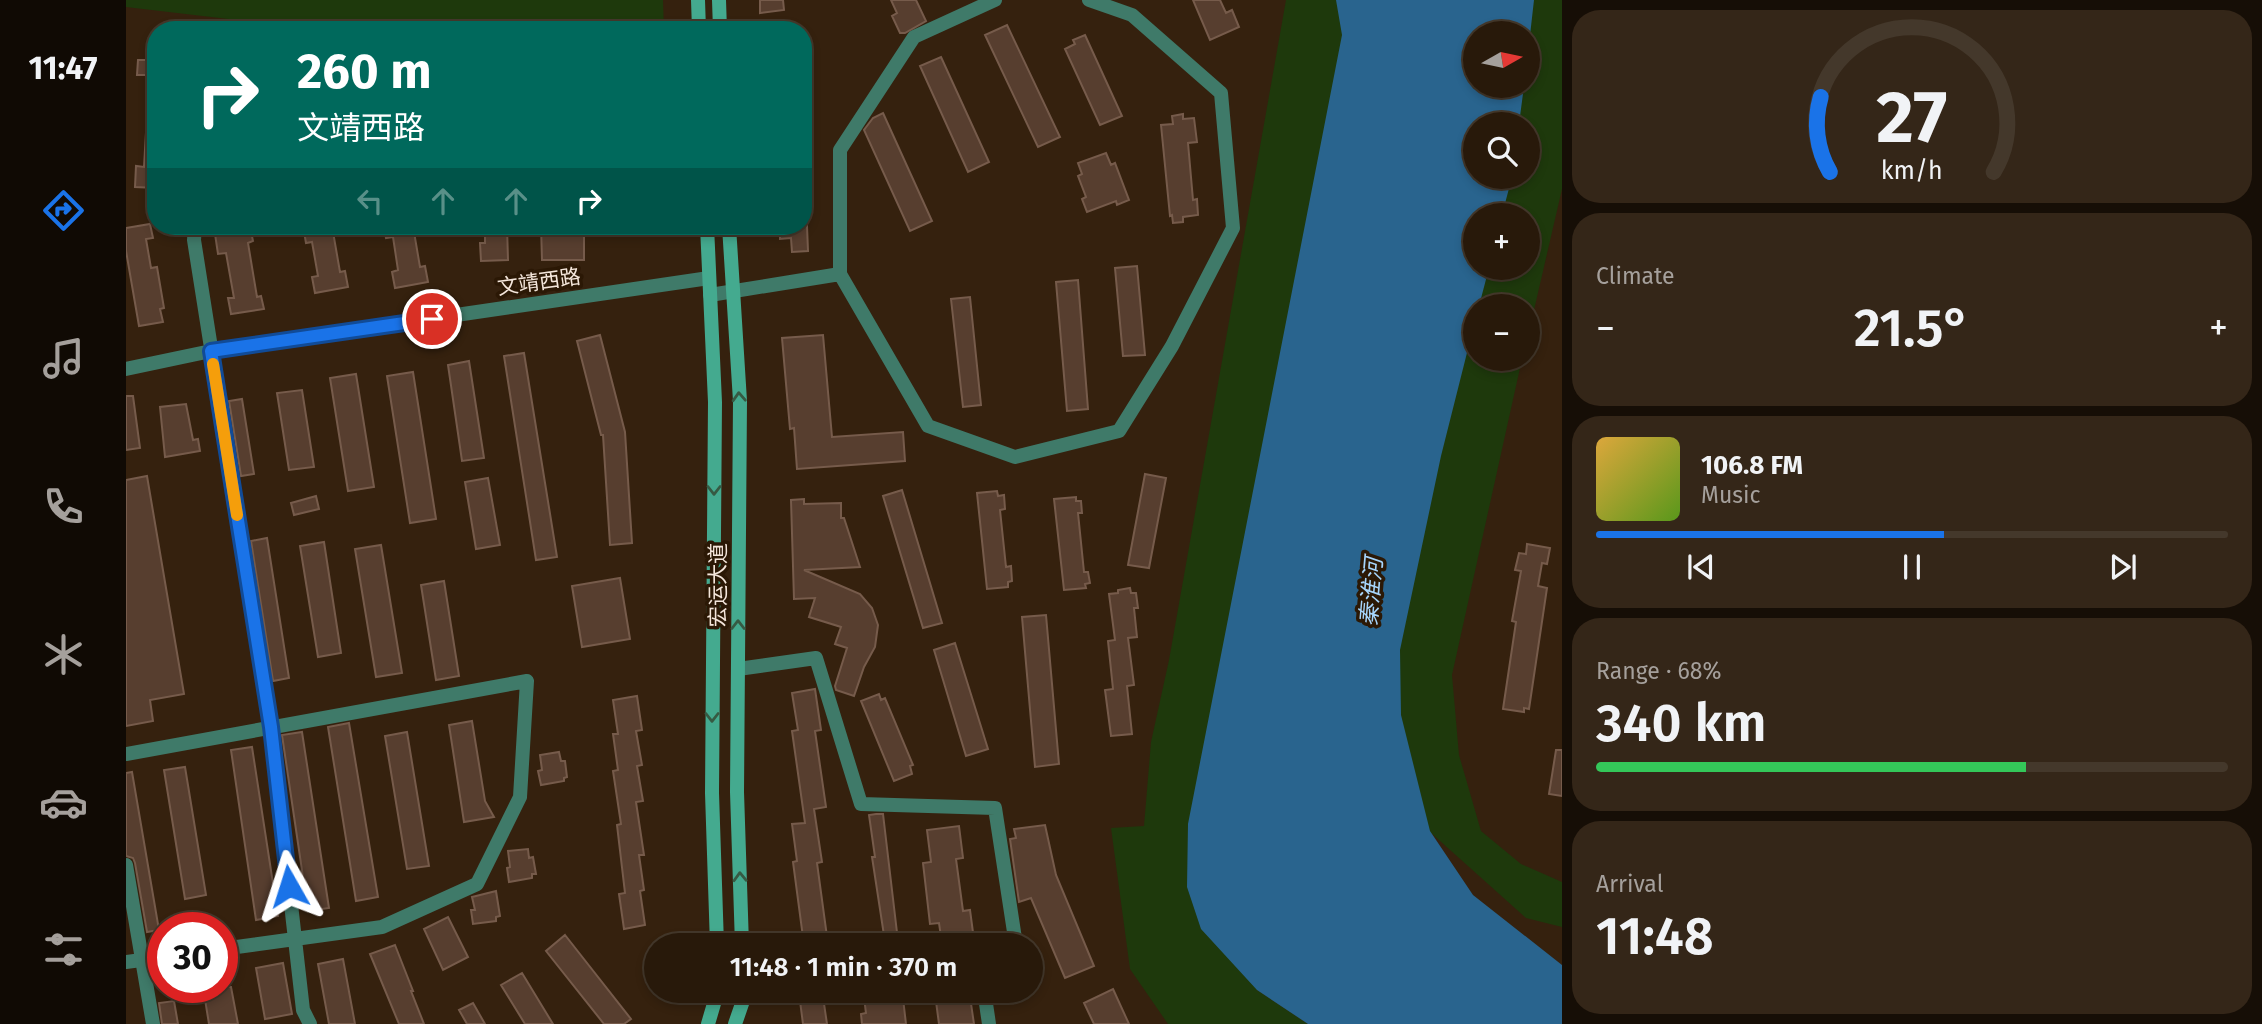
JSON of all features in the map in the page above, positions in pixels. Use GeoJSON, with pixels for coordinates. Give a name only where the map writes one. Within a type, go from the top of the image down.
{"type":"FeatureCollection","features":[{"type":"Feature","properties":{"kind":"main road"},"geometry":{"type":"LineString","coordinates":[[698,0],[699,21]]}},
{"type":"Feature","properties":{"kind":"main road"},"geometry":{"type":"LineString","coordinates":[[719,0],[720,21]]}},
{"type":"Feature","properties":{"kind":"main road","name":"宏运大道"},"geometry":{"type":"LineString","coordinates":[[707,235],[715,402],[712,793],[717,933]]}},
{"type":"Feature","properties":{"kind":"main road","name":"宏运大道"},"geometry":{"type":"LineString","coordinates":[[729,235],[740,401],[737,792],[742,933]]}},
{"type":"Feature","properties":{"kind":"main road"},"geometry":{"type":"LineString","coordinates":[[708,1024],[715,1003]]}},
{"type":"Feature","properties":{"kind":"main road"},"geometry":{"type":"LineString","coordinates":[[735,1024],[742,1003]]}},
{"type":"Feature","properties":{"kind":"street"},"geometry":{"type":"LineString","coordinates":[[995,0],[914,37],[840,150],[840,274],[928,426],[1015,457],[1119,431],[1172,346],[1233,228],[1221,93],[1132,15],[1089,0]]}},
{"type":"Feature","properties":{"kind":"street"},"geometry":{"type":"LineString","coordinates":[[194,235],[271,727],[303,1010],[310,1024]]}},
{"type":"Feature","properties":{"kind":"street"},"geometry":{"type":"LineString","coordinates":[[710,295],[840,274]]}},
{"type":"Feature","properties":{"kind":"street","name":"文靖西路"},"geometry":{"type":"LineString","coordinates":[[126,369],[211,351],[709,278]]}},
{"type":"Feature","properties":{"kind":"street"},"geometry":{"type":"LineString","coordinates":[[738,668],[816,658],[861,804],[995,808],[1014,933]]}},
{"type":"Feature","properties":{"kind":"street"},"geometry":{"type":"LineString","coordinates":[[126,754],[527,681],[520,797],[477,884],[382,927],[238,947]]}},
{"type":"Feature","properties":{"kind":"street"},"geometry":{"type":"LineString","coordinates":[[126,865],[153,1024]]}},
{"type":"Feature","properties":{"kind":"street"},"geometry":{"type":"LineString","coordinates":[[126,962],[147,959]]}},
{"type":"Feature","properties":{"kind":"street"},"geometry":{"type":"LineString","coordinates":[[987,1003],[989,1024]]}},
{"type":"Feature","properties":{"kind":"green space"},"geometry":{"type":"Polygon","coordinates":[[[126,0],[663,0],[664,21],[245,21],[126,7],[126,0]]]}},
{"type":"Feature","properties":{"kind":"green space"},"geometry":{"type":"Polygon","coordinates":[[[1286,0],[1562,0],[1562,189],[1538,294],[1463,294],[1463,371],[1519,371],[1452,675],[1459,755],[1481,831],[1521,864],[1562,882],[1562,927],[1526,918],[1430,832],[1257,990],[1308,1024],[1168,1024],[1130,969],[1111,828],[1144,826],[1151,742],[1169,660],[1286,0]]]}},
{"type":"Feature","properties":{"kind":"water","name":"秦淮河"},"geometry":{"type":"Polygon","coordinates":[[[1336,0],[1534,0],[1532,21],[1463,21],[1463,98],[1522,98],[1521,112],[1463,112],[1463,189],[1509,189],[1505,203],[1463,203],[1463,280],[1486,280],[1482,294],[1463,294],[1463,369],[1441,456],[1400,650],[1401,715],[1430,831],[1473,895],[1562,965],[1562,1024],[1308,1024],[1257,990],[1201,929],[1187,887],[1188,824],[1342,35],[1336,0]]]}},
{"type":"Feature","properties":{"kind":"building"},"geometry":{"type":"Polygon","coordinates":[[[760,0],[783,0],[784,10],[760,13],[760,0]]]}},
{"type":"Feature","properties":{"kind":"building"},"geometry":{"type":"Polygon","coordinates":[[[891,0],[916,0],[926,21],[900,33],[892,16],[897,13],[891,0]]]}},
{"type":"Feature","properties":{"kind":"building"},"geometry":{"type":"Polygon","coordinates":[[[1193,0],[1220,0],[1226,13],[1232,10],[1239,27],[1210,40],[1193,0]]]}},
{"type":"Feature","properties":{"kind":"building"},"geometry":{"type":"Polygon","coordinates":[[[1007,25],[1060,137],[1038,147],[985,35],[1007,25]]]}},
{"type":"Feature","properties":{"kind":"building"},"geometry":{"type":"Polygon","coordinates":[[[1085,35],[1122,116],[1100,125],[1065,49],[1075,44],[1073,40],[1085,35]]]}},
{"type":"Feature","properties":{"kind":"building"},"geometry":{"type":"Polygon","coordinates":[[[941,57],[989,162],[968,172],[920,66],[941,57]]]}},
{"type":"Feature","properties":{"kind":"building"},"geometry":{"type":"Polygon","coordinates":[[[138,60],[147,60],[147,75],[137,75],[138,60]]]}},
{"type":"Feature","properties":{"kind":"building"},"geometry":{"type":"Polygon","coordinates":[[[883,113],[932,221],[910,231],[864,130],[873,118],[883,113]]]}},
{"type":"Feature","properties":{"kind":"building"},"geometry":{"type":"Polygon","coordinates":[[[1183,114],[1183,119],[1194,118],[1197,142],[1188,143],[1193,200],[1197,199],[1198,215],[1183,217],[1183,222],[1173,223],[1172,215],[1170,216],[1161,125],[1173,124],[1172,116],[1183,114]]]}},
{"type":"Feature","properties":{"kind":"building"},"geometry":{"type":"Polygon","coordinates":[[[147,115],[147,188],[135,187],[136,166],[144,167],[147,115]]]}},
{"type":"Feature","properties":{"kind":"building"},"geometry":{"type":"Polygon","coordinates":[[[1106,153],[1111,165],[1115,163],[1129,200],[1117,205],[1116,201],[1087,212],[1082,199],[1086,197],[1078,176],[1082,174],[1078,163],[1106,153]]]}},
{"type":"Feature","properties":{"kind":"building"},"geometry":{"type":"Polygon","coordinates":[[[147,224],[147,235],[152,235],[153,238],[146,239],[151,268],[157,267],[164,308],[160,309],[163,322],[139,326],[126,251],[126,228],[147,224]]]}},
{"type":"Feature","properties":{"kind":"building"},"geometry":{"type":"Polygon","coordinates":[[[215,235],[252,235],[253,241],[248,243],[257,297],[261,296],[264,309],[231,314],[228,298],[234,298],[226,253],[218,254],[215,235]]]}},
{"type":"Feature","properties":{"kind":"building"},"geometry":{"type":"Polygon","coordinates":[[[305,235],[334,235],[340,272],[345,271],[348,287],[315,293],[312,277],[318,276],[312,242],[306,243],[305,235]]]}},
{"type":"Feature","properties":{"kind":"building"},"geometry":{"type":"Polygon","coordinates":[[[386,235],[415,235],[420,267],[425,266],[428,282],[395,288],[392,272],[398,270],[393,237],[386,238],[386,235]]]}},
{"type":"Feature","properties":{"kind":"building"},"geometry":{"type":"Polygon","coordinates":[[[485,235],[507,235],[508,260],[481,261],[480,243],[485,243],[485,235]]]}},
{"type":"Feature","properties":{"kind":"building"},"geometry":{"type":"Polygon","coordinates":[[[541,235],[584,235],[584,260],[542,260],[541,235]]]}},
{"type":"Feature","properties":{"kind":"building"},"geometry":{"type":"Polygon","coordinates":[[[780,235],[807,235],[808,251],[792,252],[791,238],[780,239],[780,235]]]}},
{"type":"Feature","properties":{"kind":"building"},"geometry":{"type":"Polygon","coordinates":[[[1137,266],[1145,355],[1123,356],[1115,268],[1137,266]]]}},
{"type":"Feature","properties":{"kind":"building"},"geometry":{"type":"Polygon","coordinates":[[[1078,280],[1088,409],[1067,411],[1056,282],[1078,280]]]}},
{"type":"Feature","properties":{"kind":"building"},"geometry":{"type":"Polygon","coordinates":[[[970,297],[981,405],[963,407],[951,299],[970,297]]]}},
{"type":"Feature","properties":{"kind":"building"},"geometry":{"type":"Polygon","coordinates":[[[600,335],[625,432],[632,543],[610,545],[603,435],[577,341],[600,335]]]}},
{"type":"Feature","properties":{"kind":"building"},"geometry":{"type":"Polygon","coordinates":[[[823,335],[832,437],[903,432],[905,461],[797,469],[794,428],[790,429],[782,338],[823,335]]]}},
{"type":"Feature","properties":{"kind":"building"},"geometry":{"type":"Polygon","coordinates":[[[524,353],[557,557],[536,560],[504,356],[524,353]]]}},
{"type":"Feature","properties":{"kind":"building"},"geometry":{"type":"Polygon","coordinates":[[[469,361],[484,458],[462,461],[448,365],[469,361]]]}},
{"type":"Feature","properties":{"kind":"building"},"geometry":{"type":"Polygon","coordinates":[[[413,372],[436,519],[410,523],[387,376],[413,372]]]}},
{"type":"Feature","properties":{"kind":"building"},"geometry":{"type":"Polygon","coordinates":[[[356,374],[374,487],[348,491],[330,378],[356,374]]]}},
{"type":"Feature","properties":{"kind":"building"},"geometry":{"type":"Polygon","coordinates":[[[302,390],[314,467],[289,470],[277,393],[302,390]]]}},
{"type":"Feature","properties":{"kind":"building"},"geometry":{"type":"Polygon","coordinates":[[[126,396],[133,396],[140,448],[126,450],[126,396]]]}},
{"type":"Feature","properties":{"kind":"building"},"geometry":{"type":"Polygon","coordinates":[[[242,399],[254,474],[241,476],[229,401],[242,399]]]}},
{"type":"Feature","properties":{"kind":"building"},"geometry":{"type":"Polygon","coordinates":[[[186,404],[193,440],[198,439],[200,451],[165,457],[160,407],[186,404]]]}},
{"type":"Feature","properties":{"kind":"building"},"geometry":{"type":"Polygon","coordinates":[[[1145,474],[1166,478],[1149,568],[1128,565],[1145,474]]]}},
{"type":"Feature","properties":{"kind":"building"},"geometry":{"type":"Polygon","coordinates":[[[147,476],[184,694],[150,700],[153,721],[126,726],[126,480],[147,476]]]}},
{"type":"Feature","properties":{"kind":"building"},"geometry":{"type":"Polygon","coordinates":[[[488,478],[500,545],[476,549],[465,482],[488,478]]]}},
{"type":"Feature","properties":{"kind":"building"},"geometry":{"type":"Polygon","coordinates":[[[902,490],[942,623],[923,628],[883,496],[902,490]]]}},
{"type":"Feature","properties":{"kind":"building"},"geometry":{"type":"Polygon","coordinates":[[[997,491],[998,496],[1004,495],[1005,509],[1000,510],[1006,567],[1011,566],[1012,581],[1008,582],[1008,587],[987,589],[977,493],[997,491]]]}},
{"type":"Feature","properties":{"kind":"building"},"geometry":{"type":"Polygon","coordinates":[[[316,496],[319,509],[294,515],[291,503],[316,496]]]}},
{"type":"Feature","properties":{"kind":"building"},"geometry":{"type":"Polygon","coordinates":[[[1076,497],[1076,501],[1081,501],[1082,513],[1078,513],[1084,572],[1088,572],[1090,583],[1085,584],[1086,588],[1064,590],[1054,499],[1076,497]]]}},
{"type":"Feature","properties":{"kind":"building"},"geometry":{"type":"Polygon","coordinates":[[[804,499],[804,504],[841,503],[841,518],[844,518],[860,567],[804,570],[860,594],[872,608],[878,625],[875,647],[864,667],[854,696],[836,690],[835,686],[847,648],[835,644],[841,627],[809,617],[815,598],[794,599],[791,500],[804,499]]]}},
{"type":"Feature","properties":{"kind":"building"},"geometry":{"type":"Polygon","coordinates":[[[267,538],[289,678],[273,681],[251,541],[267,538]]]}},
{"type":"Feature","properties":{"kind":"building"},"geometry":{"type":"Polygon","coordinates":[[[324,542],[341,653],[318,657],[300,546],[324,542]]]}},
{"type":"Feature","properties":{"kind":"building"},"geometry":{"type":"Polygon","coordinates":[[[1527,544],[1550,548],[1547,564],[1542,563],[1538,586],[1547,588],[1529,709],[1524,708],[1524,712],[1503,709],[1516,622],[1512,621],[1521,571],[1515,570],[1519,553],[1526,554],[1527,544]]]}},
{"type":"Feature","properties":{"kind":"building"},"geometry":{"type":"Polygon","coordinates":[[[381,545],[402,673],[376,677],[355,549],[381,545]]]}},
{"type":"Feature","properties":{"kind":"building"},"geometry":{"type":"Polygon","coordinates":[[[620,578],[630,639],[582,647],[572,586],[620,578]]]}},
{"type":"Feature","properties":{"kind":"building"},"geometry":{"type":"Polygon","coordinates":[[[444,581],[459,676],[436,680],[421,585],[444,581]]]}},
{"type":"Feature","properties":{"kind":"building"},"geometry":{"type":"Polygon","coordinates":[[[1130,588],[1131,593],[1136,593],[1138,608],[1134,608],[1137,637],[1128,638],[1134,685],[1127,686],[1132,734],[1111,736],[1105,690],[1113,689],[1108,641],[1115,640],[1109,594],[1130,588]]]}},
{"type":"Feature","properties":{"kind":"building"},"geometry":{"type":"Polygon","coordinates":[[[1046,615],[1059,764],[1035,767],[1022,617],[1046,615]]]}},
{"type":"Feature","properties":{"kind":"building"},"geometry":{"type":"Polygon","coordinates":[[[955,643],[988,749],[966,756],[934,650],[955,643]]]}},
{"type":"Feature","properties":{"kind":"building"},"geometry":{"type":"Polygon","coordinates":[[[815,689],[821,730],[815,731],[826,807],[814,809],[822,862],[817,863],[827,933],[802,933],[793,862],[797,861],[792,824],[805,823],[792,731],[798,730],[792,693],[815,689]]]}},
{"type":"Feature","properties":{"kind":"building"},"geometry":{"type":"Polygon","coordinates":[[[879,694],[881,700],[885,698],[913,765],[910,766],[912,774],[894,781],[861,701],[879,694]]]}},
{"type":"Feature","properties":{"kind":"building"},"geometry":{"type":"Polygon","coordinates":[[[637,696],[642,730],[636,731],[642,765],[637,766],[643,801],[636,802],[644,855],[639,855],[645,925],[624,929],[619,894],[625,893],[617,825],[621,824],[613,771],[618,770],[613,734],[618,734],[613,700],[637,696]]]}},
{"type":"Feature","properties":{"kind":"building"},"geometry":{"type":"Polygon","coordinates":[[[472,721],[485,801],[494,817],[464,822],[449,725],[472,721]]]}},
{"type":"Feature","properties":{"kind":"building"},"geometry":{"type":"Polygon","coordinates":[[[349,723],[378,897],[356,901],[328,727],[349,723]]]}},
{"type":"Feature","properties":{"kind":"building"},"geometry":{"type":"Polygon","coordinates":[[[302,732],[329,908],[308,911],[282,735],[302,732]]]}},
{"type":"Feature","properties":{"kind":"building"},"geometry":{"type":"Polygon","coordinates":[[[407,732],[429,866],[407,869],[385,736],[407,732]]]}},
{"type":"Feature","properties":{"kind":"building"},"geometry":{"type":"Polygon","coordinates":[[[252,747],[278,916],[256,920],[231,750],[252,747]]]}},
{"type":"Feature","properties":{"kind":"building"},"geometry":{"type":"Polygon","coordinates":[[[1556,750],[1562,750],[1562,796],[1549,794],[1556,750]]]}},
{"type":"Feature","properties":{"kind":"building"},"geometry":{"type":"Polygon","coordinates":[[[559,752],[561,761],[565,761],[567,777],[564,781],[541,785],[538,771],[542,770],[540,755],[559,752]]]}},
{"type":"Feature","properties":{"kind":"building"},"geometry":{"type":"Polygon","coordinates":[[[185,767],[206,895],[185,899],[164,770],[185,767]]]}},
{"type":"Feature","properties":{"kind":"building"},"geometry":{"type":"Polygon","coordinates":[[[132,772],[156,912],[147,912],[147,932],[135,863],[133,858],[126,856],[126,773],[132,772]]]}},
{"type":"Feature","properties":{"kind":"building"},"geometry":{"type":"Polygon","coordinates":[[[883,814],[897,933],[884,933],[872,857],[875,857],[869,815],[883,814]]]}},
{"type":"Feature","properties":{"kind":"building"},"geometry":{"type":"Polygon","coordinates":[[[1045,825],[1056,875],[1094,966],[1065,978],[1031,898],[1019,902],[1010,839],[1016,838],[1014,829],[1045,825]]]}},
{"type":"Feature","properties":{"kind":"building"},"geometry":{"type":"Polygon","coordinates":[[[959,826],[963,858],[956,859],[963,911],[970,910],[973,933],[940,933],[939,923],[930,924],[923,863],[931,862],[927,830],[959,826]]]}},
{"type":"Feature","properties":{"kind":"building"},"geometry":{"type":"Polygon","coordinates":[[[528,849],[529,858],[533,857],[536,874],[532,874],[532,878],[509,882],[508,851],[528,849]]]}},
{"type":"Feature","properties":{"kind":"building"},"geometry":{"type":"Polygon","coordinates":[[[496,891],[500,916],[496,917],[496,921],[473,924],[471,910],[475,910],[472,897],[496,891]]]}},
{"type":"Feature","properties":{"kind":"building"},"geometry":{"type":"Polygon","coordinates":[[[448,917],[468,957],[443,970],[424,929],[448,917]]]}},
{"type":"Feature","properties":{"kind":"building"},"geometry":{"type":"Polygon","coordinates":[[[565,935],[631,1019],[624,1024],[604,1024],[546,951],[565,935]]]}},
{"type":"Feature","properties":{"kind":"building"},"geometry":{"type":"Polygon","coordinates":[[[395,945],[424,1024],[399,1024],[370,954],[395,945]]]}},
{"type":"Feature","properties":{"kind":"building"},"geometry":{"type":"Polygon","coordinates":[[[343,959],[355,1024],[329,1024],[318,964],[343,959]]]}},
{"type":"Feature","properties":{"kind":"building"},"geometry":{"type":"Polygon","coordinates":[[[283,963],[292,1014],[265,1019],[256,968],[283,963]]]}},
{"type":"Feature","properties":{"kind":"building"},"geometry":{"type":"Polygon","coordinates":[[[522,973],[553,1024],[525,1024],[501,985],[522,973]]]}},
{"type":"Feature","properties":{"kind":"building"},"geometry":{"type":"Polygon","coordinates":[[[1113,989],[1129,1024],[1094,1024],[1084,1003],[1113,989]]]}},
{"type":"Feature","properties":{"kind":"building"},"geometry":{"type":"Polygon","coordinates":[[[159,1003],[174,1003],[178,1024],[162,1024],[159,1003]]]}},
{"type":"Feature","properties":{"kind":"building"},"geometry":{"type":"Polygon","coordinates":[[[206,1003],[234,1003],[238,1024],[209,1024],[206,1003]]]}},
{"type":"Feature","properties":{"kind":"building"},"geometry":{"type":"Polygon","coordinates":[[[473,1003],[485,1024],[467,1024],[459,1010],[473,1003]]]}},
{"type":"Feature","properties":{"kind":"building"},"geometry":{"type":"Polygon","coordinates":[[[800,1003],[824,1003],[827,1024],[803,1024],[800,1003]]]}},
{"type":"Feature","properties":{"kind":"building"},"geometry":{"type":"Polygon","coordinates":[[[865,1003],[904,1003],[906,1024],[862,1024],[861,1014],[866,1013],[865,1003]]]}},
{"type":"Feature","properties":{"kind":"building"},"geometry":{"type":"Polygon","coordinates":[[[936,1003],[971,1003],[974,1024],[939,1024],[936,1003]]]}},
{"type":"Feature","properties":{"kind":"slow traffic"},"geometry":{"type":"LineString","coordinates":[[213,364],[237,515]]}},
{"type":"Feature","properties":{"kind":"route"},"geometry":{"type":"LineString","coordinates":[[289,886],[271,727],[211,351],[432,319]]}}]}
